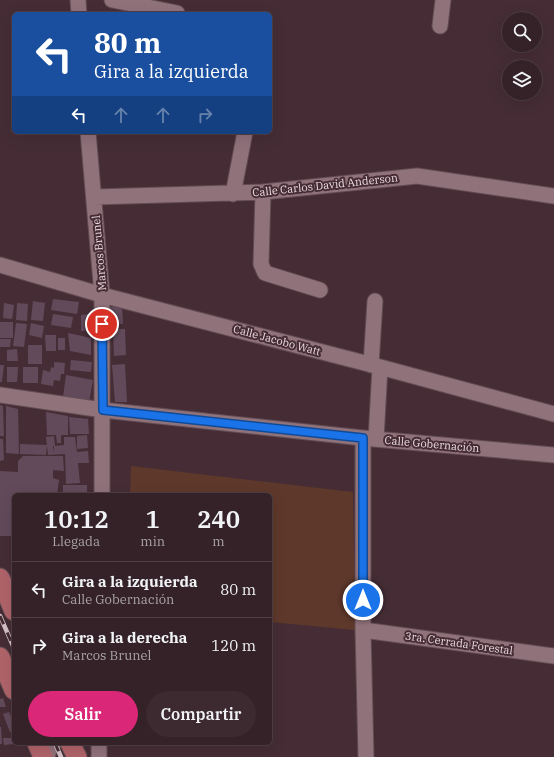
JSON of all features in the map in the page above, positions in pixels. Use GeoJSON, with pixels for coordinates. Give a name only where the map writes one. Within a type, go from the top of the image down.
{"type":"FeatureCollection","features":[{"type":"Feature","properties":{"kind":"main road"},"geometry":{"type":"LineString","coordinates":[[0,578],[12,606]]}},
{"type":"Feature","properties":{"kind":"main road"},"geometry":{"type":"LineString","coordinates":[[0,657],[12,685]]}},
{"type":"Feature","properties":{"kind":"main road"},"geometry":{"type":"LineString","coordinates":[[38,745],[43,757]]}},
{"type":"Feature","properties":{"kind":"main road"},"geometry":{"type":"LineString","coordinates":[[71,745],[77,757]]}},
{"type":"Feature","properties":{"kind":"street"},"geometry":{"type":"LineString","coordinates":[[78,0],[79,12]]}},
{"type":"Feature","properties":{"kind":"street"},"geometry":{"type":"LineString","coordinates":[[112,0],[172,12]]}},
{"type":"Feature","properties":{"kind":"street"},"geometry":{"type":"LineString","coordinates":[[440,26],[443,0]]}},
{"type":"Feature","properties":{"kind":"street","name":"Marcos Brunel"},"geometry":{"type":"LineString","coordinates":[[88,134],[102,295],[102,493]]}},
{"type":"Feature","properties":{"kind":"street"},"geometry":{"type":"LineString","coordinates":[[233,194],[245,134]]}},
{"type":"Feature","properties":{"kind":"street","name":"Calle Carlos David Anderson"},"geometry":{"type":"LineString","coordinates":[[94,197],[233,194],[417,176],[554,196]]}},
{"type":"Feature","properties":{"kind":"street"},"geometry":{"type":"LineString","coordinates":[[263,192],[260,264],[265,273],[320,290]]}},
{"type":"Feature","properties":{"kind":"street","name":"Calle Jacobo Watt"},"geometry":{"type":"LineString","coordinates":[[0,264],[102,295],[554,414]]}},
{"type":"Feature","properties":{"kind":"street"},"geometry":{"type":"LineString","coordinates":[[366,757],[363,630],[370,438],[376,366],[375,301]]}},
{"type":"Feature","properties":{"kind":"street","name":"Calle Gobernación"},"geometry":{"type":"LineString","coordinates":[[0,395],[103,410],[370,438],[554,455]]}},
{"type":"Feature","properties":{"kind":"street","name":"3ra. Cerrada Forestal"},"geometry":{"type":"LineString","coordinates":[[363,630],[554,656]]}},
{"type":"Feature","properties":{"kind":"street"},"geometry":{"type":"LineString","coordinates":[[47,757],[53,745]]}},
{"type":"Feature","properties":{"kind":"street"},"geometry":{"type":"LineString","coordinates":[[99,745],[99,757]]}},
{"type":"Feature","properties":{"kind":"shaded area"},"geometry":{"type":"Polygon","coordinates":[[[131,466],[353,492],[355,630],[272,622],[272,493],[130,493],[131,466]]]}},
{"type":"Feature","properties":{"kind":"building"},"geometry":{"type":"Polygon","coordinates":[[[53,299],[79,302],[77,314],[51,310],[53,299]]]}},
{"type":"Feature","properties":{"kind":"building"},"geometry":{"type":"Polygon","coordinates":[[[33,301],[45,303],[43,321],[31,320],[33,301]]]}},
{"type":"Feature","properties":{"kind":"building"},"geometry":{"type":"Polygon","coordinates":[[[4,303],[14,305],[12,319],[3,318],[4,303]]]}},
{"type":"Feature","properties":{"kind":"building"},"geometry":{"type":"Polygon","coordinates":[[[17,303],[28,304],[27,321],[16,320],[17,303]]]}},
{"type":"Feature","properties":{"kind":"building"},"geometry":{"type":"Polygon","coordinates":[[[122,306],[123,324],[111,325],[110,307],[122,306]]]}},
{"type":"Feature","properties":{"kind":"building"},"geometry":{"type":"Polygon","coordinates":[[[53,314],[73,317],[71,328],[51,325],[53,314]]]}},
{"type":"Feature","properties":{"kind":"building"},"geometry":{"type":"Polygon","coordinates":[[[92,314],[92,330],[81,331],[81,315],[92,314]]]}},
{"type":"Feature","properties":{"kind":"building"},"geometry":{"type":"Polygon","coordinates":[[[0,322],[13,322],[13,338],[0,338],[0,322]]]}},
{"type":"Feature","properties":{"kind":"building"},"geometry":{"type":"Polygon","coordinates":[[[16,323],[27,324],[24,347],[13,346],[16,323]]]}},
{"type":"Feature","properties":{"kind":"building"},"geometry":{"type":"Polygon","coordinates":[[[31,323],[44,326],[42,338],[29,335],[31,323]]]}},
{"type":"Feature","properties":{"kind":"building"},"geometry":{"type":"Polygon","coordinates":[[[113,329],[125,329],[126,355],[114,356],[113,329]]]}},
{"type":"Feature","properties":{"kind":"building"},"geometry":{"type":"Polygon","coordinates":[[[68,333],[91,338],[91,355],[70,351],[68,333]]]}},
{"type":"Feature","properties":{"kind":"building"},"geometry":{"type":"Polygon","coordinates":[[[45,335],[56,335],[56,351],[46,351],[45,335]]]}},
{"type":"Feature","properties":{"kind":"building"},"geometry":{"type":"Polygon","coordinates":[[[58,338],[65,338],[65,350],[58,350],[58,338]]]}},
{"type":"Feature","properties":{"kind":"building"},"geometry":{"type":"Polygon","coordinates":[[[0,339],[11,339],[10,347],[0,347],[0,339]]]}},
{"type":"Feature","properties":{"kind":"building"},"geometry":{"type":"Polygon","coordinates":[[[28,345],[42,345],[42,364],[28,364],[28,345]]]}},
{"type":"Feature","properties":{"kind":"building"},"geometry":{"type":"Polygon","coordinates":[[[17,349],[18,361],[7,361],[7,350],[17,349]]]}},
{"type":"Feature","properties":{"kind":"building"},"geometry":{"type":"Polygon","coordinates":[[[71,360],[92,362],[91,372],[70,370],[71,360]]]}},
{"type":"Feature","properties":{"kind":"building"},"geometry":{"type":"Polygon","coordinates":[[[54,362],[65,363],[64,374],[61,374],[60,381],[54,380],[53,386],[41,384],[43,370],[50,372],[51,367],[54,368],[54,362]]]}},
{"type":"Feature","properties":{"kind":"building"},"geometry":{"type":"Polygon","coordinates":[[[125,364],[127,402],[115,402],[112,365],[125,364]]]}},
{"type":"Feature","properties":{"kind":"building"},"geometry":{"type":"Polygon","coordinates":[[[0,365],[4,365],[2,382],[0,382],[0,365]]]}},
{"type":"Feature","properties":{"kind":"building"},"geometry":{"type":"Polygon","coordinates":[[[7,367],[18,367],[17,382],[7,382],[7,367]]]}},
{"type":"Feature","properties":{"kind":"building"},"geometry":{"type":"Polygon","coordinates":[[[23,367],[38,367],[38,383],[23,383],[23,367]]]}},
{"type":"Feature","properties":{"kind":"building"},"geometry":{"type":"Polygon","coordinates":[[[66,375],[93,380],[89,402],[63,397],[66,375]]]}},
{"type":"Feature","properties":{"kind":"building"},"geometry":{"type":"Polygon","coordinates":[[[0,405],[3,406],[4,436],[0,436],[0,405]]]}},
{"type":"Feature","properties":{"kind":"building"},"geometry":{"type":"Polygon","coordinates":[[[6,406],[18,409],[19,454],[6,453],[6,406]]]}},
{"type":"Feature","properties":{"kind":"building"},"geometry":{"type":"Polygon","coordinates":[[[46,412],[68,416],[68,435],[61,435],[61,443],[57,443],[56,435],[47,435],[46,412]]]}},
{"type":"Feature","properties":{"kind":"building"},"geometry":{"type":"Polygon","coordinates":[[[69,417],[88,419],[89,434],[70,434],[69,417]]]}},
{"type":"Feature","properties":{"kind":"building"},"geometry":{"type":"Polygon","coordinates":[[[87,435],[88,448],[77,449],[77,436],[87,435]]]}},
{"type":"Feature","properties":{"kind":"building"},"geometry":{"type":"Polygon","coordinates":[[[54,436],[55,446],[64,445],[64,437],[75,437],[77,452],[88,451],[89,463],[78,463],[80,483],[66,484],[65,454],[48,455],[46,437],[54,436]]]}},
{"type":"Feature","properties":{"kind":"building"},"geometry":{"type":"Polygon","coordinates":[[[0,439],[3,439],[4,460],[0,461],[0,439]]]}},
{"type":"Feature","properties":{"kind":"building"},"geometry":{"type":"Polygon","coordinates":[[[20,444],[47,445],[46,455],[20,454],[20,444]]]}},
{"type":"Feature","properties":{"kind":"building"},"geometry":{"type":"Polygon","coordinates":[[[23,456],[63,456],[64,471],[53,470],[53,478],[59,480],[57,493],[12,493],[12,536],[0,536],[0,471],[18,472],[18,461],[23,456]]]}},
{"type":"Feature","properties":{"kind":"building"},"geometry":{"type":"Polygon","coordinates":[[[63,485],[87,485],[87,493],[63,493],[63,485]]]}},
{"type":"Feature","properties":{"kind":"building"},"geometry":{"type":"Polygon","coordinates":[[[3,698],[6,707],[0,707],[0,699],[3,698]]]}},
{"type":"Feature","properties":{"kind":"building"},"geometry":{"type":"Polygon","coordinates":[[[9,712],[12,719],[12,732],[10,732],[3,714],[9,712]]]}},
{"type":"Feature","properties":{"kind":"building"},"geometry":{"type":"Polygon","coordinates":[[[1,727],[2,744],[0,744],[1,727]]]}},
{"type":"Feature","properties":{"kind":"building"},"geometry":{"type":"Polygon","coordinates":[[[3,738],[12,738],[12,744],[4,745],[3,738]]]}},
{"type":"Feature","properties":{"kind":"railway"},"geometry":{"type":"LineString","coordinates":[[0,616],[12,643]]}},
{"type":"Feature","properties":{"kind":"railway"},"geometry":{"type":"LineString","coordinates":[[56,745],[61,757]]}},
{"type":"Feature","properties":{"kind":"route"},"geometry":{"type":"LineString","coordinates":[[102,324],[103,410],[363,438],[363,600]]}}]}
